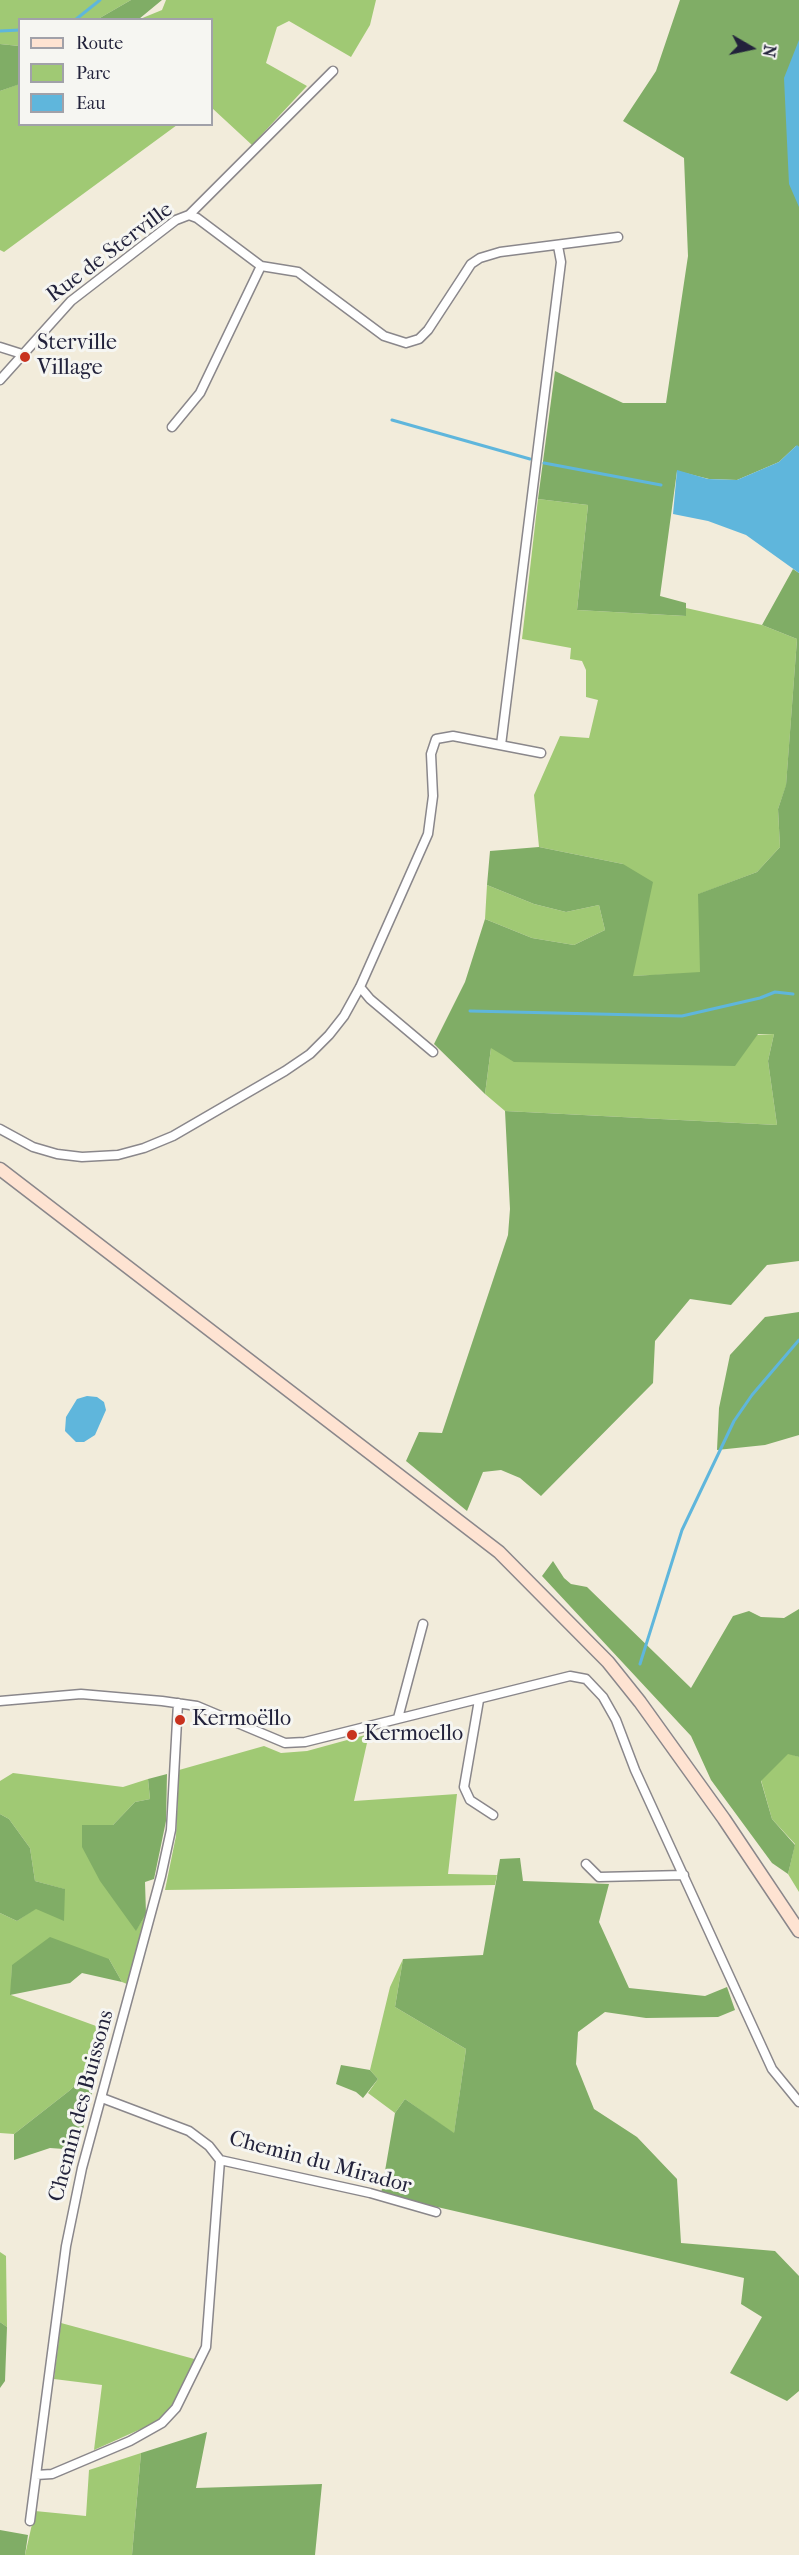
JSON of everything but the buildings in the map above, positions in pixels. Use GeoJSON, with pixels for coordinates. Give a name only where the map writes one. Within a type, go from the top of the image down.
{"type":"FeatureCollection","features":[{"type":"Feature","properties":{"kind":"main road"},"geometry":{"type":"LineString","coordinates":[[0,1169],[499,1552],[608,1662],[640,1702],[799,1931]]}},
{"type":"Feature","properties":{"kind":"street"},"geometry":{"type":"LineString","coordinates":[[189,215],[333,72]]}},
{"type":"Feature","properties":{"kind":"street","name":"Rue de Sterville"},"geometry":{"type":"LineString","coordinates":[[0,380],[71,301],[176,220],[189,215],[197,218],[261,266],[298,272],[384,336],[406,343],[419,339],[429,330],[471,264],[480,258],[500,252],[618,237]]}},
{"type":"Feature","properties":{"kind":"street"},"geometry":{"type":"LineString","coordinates":[[501,745],[561,262],[558,246]]}},
{"type":"Feature","properties":{"kind":"street"},"geometry":{"type":"LineString","coordinates":[[172,427],[200,393],[261,266]]}},
{"type":"Feature","properties":{"kind":"street"},"geometry":{"type":"LineString","coordinates":[[0,347],[22,354]]}},
{"type":"Feature","properties":{"kind":"street"},"geometry":{"type":"LineString","coordinates":[[0,1129],[33,1147],[57,1154],[82,1157],[118,1155],[144,1148],[212,1113],[310,1054],[344,1016],[360,987],[428,834],[433,796],[431,754],[436,739],[453,736],[541,753]]}},
{"type":"Feature","properties":{"kind":"street"},"geometry":{"type":"LineString","coordinates":[[360,987],[370,999],[433,1052]]}},
{"type":"Feature","properties":{"kind":"street"},"geometry":{"type":"LineString","coordinates":[[398,1718],[423,1624]]}},
{"type":"Feature","properties":{"kind":"street"},"geometry":{"type":"LineString","coordinates":[[0,1701],[81,1694],[178,1703],[225,1716],[285,1743],[305,1742],[570,1676],[586,1679],[603,1697],[616,1720],[635,1770],[771,2070],[799,2102]]}},
{"type":"Feature","properties":{"kind":"street"},"geometry":{"type":"LineString","coordinates":[[479,1700],[464,1787],[470,1800],[493,1815]]}},
{"type":"Feature","properties":{"kind":"street","name":"Chemin des Buissons"},"geometry":{"type":"LineString","coordinates":[[30,2521],[66,2246],[82,2168],[161,1876],[171,1830],[178,1703]]}},
{"type":"Feature","properties":{"kind":"street"},"geometry":{"type":"LineString","coordinates":[[586,1864],[599,1877],[684,1875]]}},
{"type":"Feature","properties":{"kind":"street","name":"Chemin du Mirador"},"geometry":{"type":"LineString","coordinates":[[102,2098],[189,2131],[209,2146],[220,2160],[370,2193],[436,2212]]}},
{"type":"Feature","properties":{"kind":"street"},"geometry":{"type":"LineString","coordinates":[[36,2475],[52,2474],[130,2441],[162,2424],[176,2408],[189,2378],[202,2361],[206,2347],[220,2160]]}},
{"type":"Feature","properties":{"kind":"green space"},"geometry":{"type":"Polygon","coordinates":[[[0,0],[131,0],[100,18],[18,18],[18,46],[0,44],[0,0]]]}},
{"type":"Feature","properties":{"kind":"green space"},"geometry":{"type":"Polygon","coordinates":[[[131,0],[162,0],[140,18],[100,18],[131,0]]]}},
{"type":"Feature","properties":{"kind":"green space"},"geometry":{"type":"Polygon","coordinates":[[[166,0],[376,0],[370,25],[351,57],[289,21],[277,27],[266,63],[307,86],[252,145],[213,109],[213,18],[142,18],[162,10],[166,0]]]}},
{"type":"Feature","properties":{"kind":"green space"},"geometry":{"type":"Polygon","coordinates":[[[680,0],[799,0],[799,447],[796,446],[779,462],[737,480],[709,479],[677,471],[660,596],[686,603],[686,616],[577,610],[588,505],[538,499],[555,371],[623,403],[666,403],[688,256],[684,158],[623,121],[656,71],[680,0]]]}},
{"type":"Feature","properties":{"kind":"green space"},"geometry":{"type":"Polygon","coordinates":[[[0,44],[18,46],[18,85],[0,91],[0,44]]]}},
{"type":"Feature","properties":{"kind":"green space"},"geometry":{"type":"Polygon","coordinates":[[[18,84],[18,126],[176,126],[4,252],[0,250],[0,91],[18,84]]]}},
{"type":"Feature","properties":{"kind":"green space"},"geometry":{"type":"Polygon","coordinates":[[[538,499],[588,505],[577,610],[686,616],[686,608],[762,625],[797,639],[786,786],[778,809],[780,847],[757,872],[699,894],[701,973],[633,976],[623,864],[539,847],[534,795],[560,736],[589,738],[598,700],[586,697],[586,670],[582,661],[570,659],[571,648],[522,639],[538,499]]]}},
{"type":"Feature","properties":{"kind":"green space"},"geometry":{"type":"Polygon","coordinates":[[[793,569],[799,573],[799,1261],[767,1265],[731,1305],[690,1299],[655,1341],[653,1383],[541,1496],[520,1478],[501,1470],[483,1472],[467,1511],[406,1461],[419,1432],[442,1433],[508,1235],[510,1209],[505,1111],[777,1125],[768,1061],[774,1034],[758,1034],[735,1066],[514,1062],[491,1048],[485,1094],[434,1044],[465,982],[485,919],[532,938],[574,945],[605,930],[599,905],[566,912],[534,904],[487,885],[490,851],[539,847],[623,864],[653,882],[633,976],[700,972],[698,894],[757,872],[780,847],[778,809],[786,785],[797,639],[762,625],[793,569]]]}},
{"type":"Feature","properties":{"kind":"green space"},"geometry":{"type":"Polygon","coordinates":[[[487,885],[534,904],[566,912],[599,905],[605,930],[574,945],[532,938],[485,919],[487,885]]]}},
{"type":"Feature","properties":{"kind":"green space"},"geometry":{"type":"Polygon","coordinates":[[[774,1034],[768,1061],[777,1125],[505,1111],[485,1094],[491,1048],[774,1034]]]}},
{"type":"Feature","properties":{"kind":"green space"},"geometry":{"type":"Polygon","coordinates":[[[799,1312],[799,1435],[765,1445],[717,1450],[719,1408],[730,1355],[765,1317],[799,1312]]]}},
{"type":"Feature","properties":{"kind":"green space"},"geometry":{"type":"Polygon","coordinates":[[[553,1561],[564,1578],[571,1584],[587,1587],[691,1688],[733,1616],[749,1611],[761,1617],[784,1618],[799,1609],[799,1757],[788,1754],[761,1781],[772,1819],[795,1845],[788,1874],[772,1863],[711,1780],[691,1736],[542,1576],[553,1561]]]}},
{"type":"Feature","properties":{"kind":"green space"},"geometry":{"type":"Polygon","coordinates":[[[369,1734],[354,1801],[457,1794],[448,1874],[497,1875],[495,1885],[165,1890],[176,1836],[179,1770],[264,1746],[281,1753],[307,1751],[369,1734]]]}},
{"type":"Feature","properties":{"kind":"green space"},"geometry":{"type":"Polygon","coordinates":[[[788,1753],[799,1757],[799,1892],[788,1874],[795,1844],[772,1819],[761,1780],[788,1753]]]}},
{"type":"Feature","properties":{"kind":"green space"},"geometry":{"type":"Polygon","coordinates":[[[13,1773],[123,1787],[148,1779],[150,1799],[135,1802],[113,1825],[82,1825],[136,1930],[146,1914],[127,1984],[122,1982],[109,1959],[12,1965],[11,1995],[107,2030],[99,2064],[14,2134],[0,2133],[0,1913],[17,1921],[64,1889],[35,1881],[30,1848],[9,1819],[0,1814],[0,1781],[13,1773]]]}},
{"type":"Feature","properties":{"kind":"green space"},"geometry":{"type":"Polygon","coordinates":[[[167,1774],[166,1821],[154,1879],[145,1882],[146,1914],[136,1931],[100,1881],[82,1847],[82,1825],[113,1825],[135,1802],[150,1799],[148,1779],[167,1774]]]}},
{"type":"Feature","properties":{"kind":"green space"},"geometry":{"type":"Polygon","coordinates":[[[0,1814],[9,1819],[30,1848],[35,1881],[65,1889],[64,1921],[36,1909],[17,1921],[0,1913],[0,1814]]]}},
{"type":"Feature","properties":{"kind":"green space"},"geometry":{"type":"Polygon","coordinates":[[[520,1858],[523,1881],[609,1884],[599,1922],[629,1988],[705,1996],[727,1987],[735,2010],[718,2017],[646,2018],[605,2012],[578,2032],[576,2064],[594,2109],[637,2137],[677,2179],[681,2243],[775,2251],[799,2276],[799,2391],[787,2401],[730,2373],[762,2317],[741,2304],[744,2278],[381,2194],[395,2113],[405,2099],[454,2133],[466,2049],[395,2007],[403,1959],[483,1955],[500,1859],[520,1858]]]}},
{"type":"Feature","properties":{"kind":"green space"},"geometry":{"type":"Polygon","coordinates":[[[50,1937],[109,1959],[122,1982],[82,1973],[70,1983],[10,1995],[12,1965],[50,1937]]]}},
{"type":"Feature","properties":{"kind":"green space"},"geometry":{"type":"Polygon","coordinates":[[[403,1959],[395,2007],[466,2049],[454,2134],[405,2099],[395,2113],[368,2093],[378,2079],[370,2070],[390,1987],[403,1959]]]}},
{"type":"Feature","properties":{"kind":"green space"},"geometry":{"type":"Polygon","coordinates":[[[99,2064],[78,2150],[50,2148],[14,2160],[14,2134],[99,2064]]]}},
{"type":"Feature","properties":{"kind":"green space"},"geometry":{"type":"Polygon","coordinates":[[[341,2065],[370,2070],[378,2079],[363,2098],[356,2092],[336,2084],[341,2065]]]}},
{"type":"Feature","properties":{"kind":"green space"},"geometry":{"type":"Polygon","coordinates":[[[0,2252],[6,2256],[7,2327],[0,2322],[0,2252]]]}},
{"type":"Feature","properties":{"kind":"green space"},"geometry":{"type":"Polygon","coordinates":[[[0,2322],[7,2327],[5,2381],[0,2388],[0,2322]]]}},
{"type":"Feature","properties":{"kind":"green space"},"geometry":{"type":"Polygon","coordinates":[[[61,2323],[198,2360],[190,2370],[168,2413],[152,2424],[94,2450],[102,2385],[54,2379],[61,2323]]]}},
{"type":"Feature","properties":{"kind":"green space"},"geometry":{"type":"Polygon","coordinates":[[[207,2432],[196,2488],[322,2484],[315,2555],[132,2555],[141,2453],[207,2432]]]}},
{"type":"Feature","properties":{"kind":"green space"},"geometry":{"type":"Polygon","coordinates":[[[141,2453],[132,2555],[25,2555],[35,2511],[86,2516],[89,2470],[141,2453]]]}},
{"type":"Feature","properties":{"kind":"green space"},"geometry":{"type":"Polygon","coordinates":[[[0,2530],[28,2535],[25,2555],[0,2555],[0,2530]]]}},
{"type":"Feature","properties":{"kind":"water"},"geometry":{"type":"Polygon","coordinates":[[[799,40],[799,207],[789,184],[784,78],[799,40]]]}},
{"type":"Feature","properties":{"kind":"water"},"geometry":{"type":"Polygon","coordinates":[[[797,445],[799,447],[799,573],[746,535],[708,521],[673,514],[677,470],[708,479],[737,480],[779,462],[797,445]]]}},
{"type":"Feature","properties":{"kind":"water"},"geometry":{"type":"Polygon","coordinates":[[[87,1396],[97,1397],[104,1402],[106,1410],[95,1435],[84,1442],[76,1442],[65,1431],[66,1417],[77,1399],[87,1396]]]}},
{"type":"Feature","properties":{"kind":"waterway"},"geometry":{"type":"LineString","coordinates":[[78,18],[100,0]]}},
{"type":"Feature","properties":{"kind":"waterway"},"geometry":{"type":"LineString","coordinates":[[0,31],[18,30]]}},
{"type":"Feature","properties":{"kind":"waterway"},"geometry":{"type":"LineString","coordinates":[[392,420],[530,459]]}},
{"type":"Feature","properties":{"kind":"waterway"},"geometry":{"type":"LineString","coordinates":[[544,463],[661,485]]}},
{"type":"Feature","properties":{"kind":"waterway"},"geometry":{"type":"LineString","coordinates":[[470,1011],[682,1016],[760,998],[775,992],[793,994]]}},
{"type":"Feature","properties":{"kind":"waterway"},"geometry":{"type":"LineString","coordinates":[[640,1664],[682,1530],[734,1421],[752,1395],[799,1340]]}},
{"type":"Feature","properties":{"kind":"place","name":"Sterville Village"},"geometry":{"type":"Point","coordinates":[25,357]}},
{"type":"Feature","properties":{"kind":"place","name":"Kermoëllo"},"geometry":{"type":"Point","coordinates":[180,1720]}},
{"type":"Feature","properties":{"kind":"place","name":"Kermoello"},"geometry":{"type":"Point","coordinates":[352,1735]}}]}
